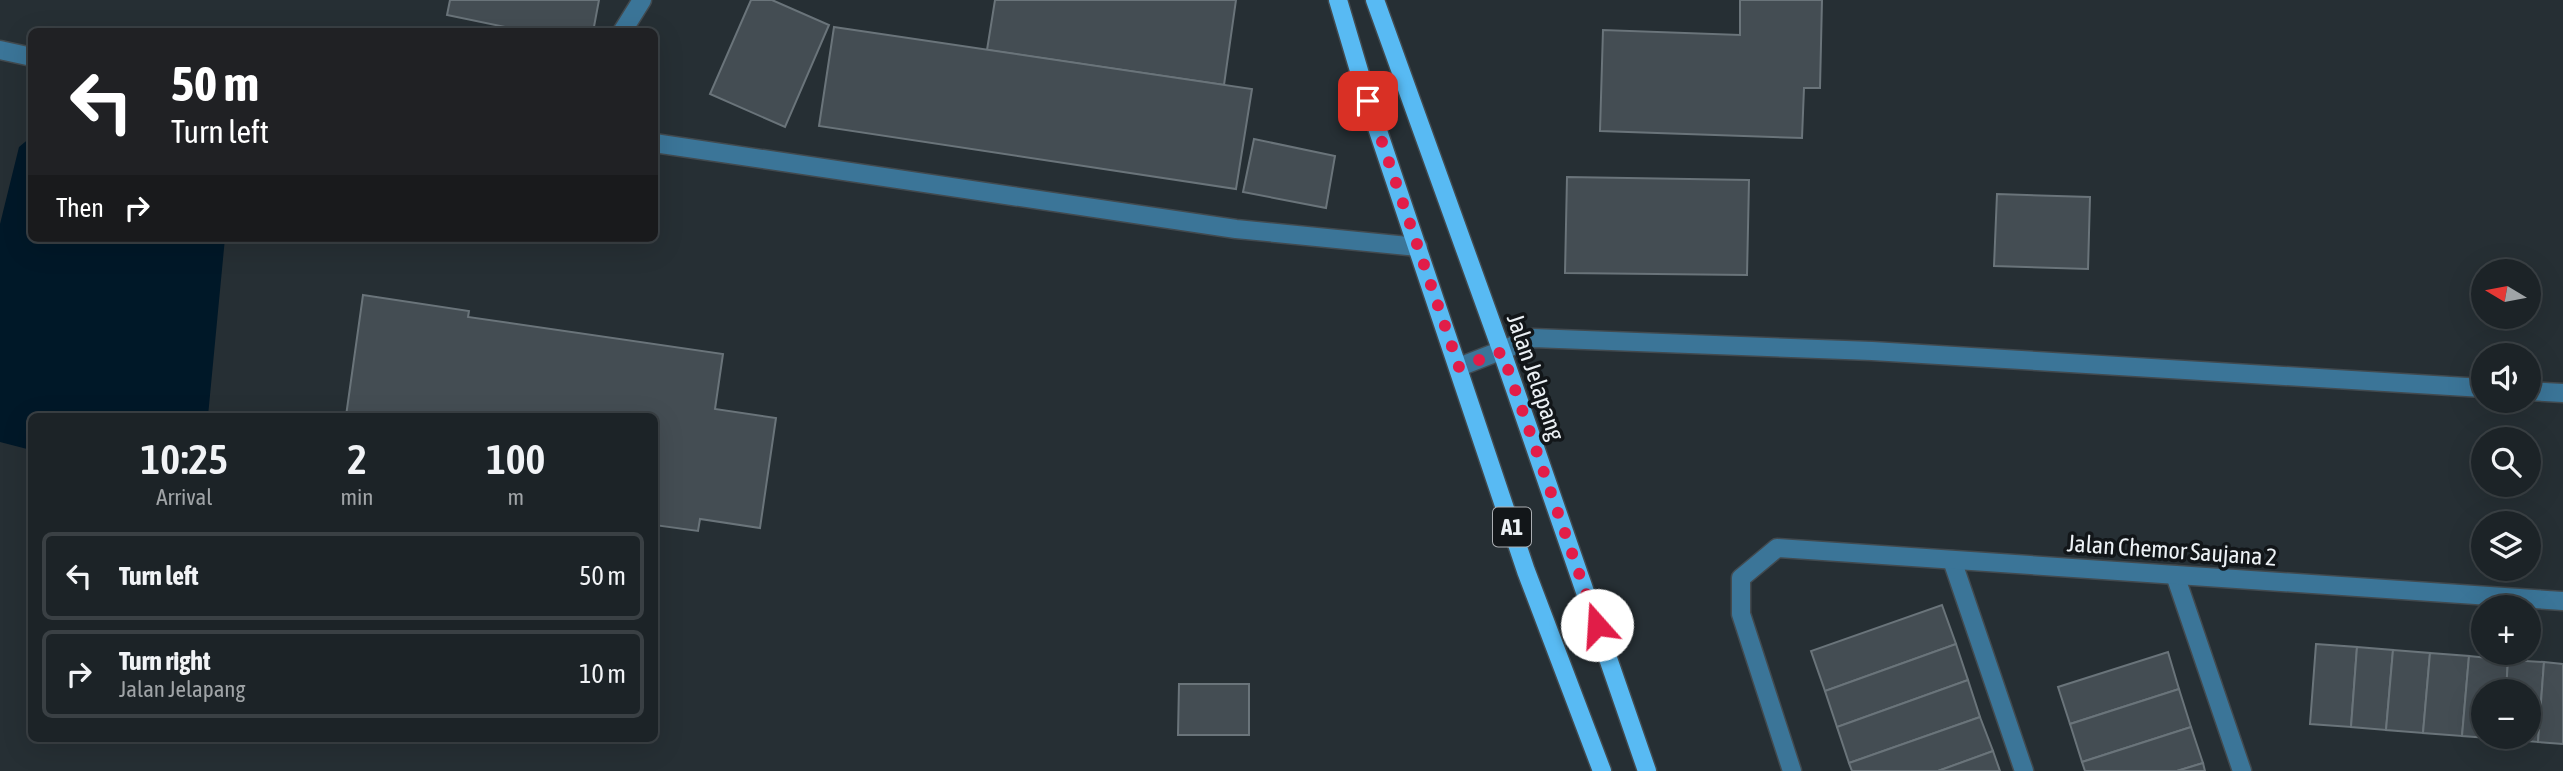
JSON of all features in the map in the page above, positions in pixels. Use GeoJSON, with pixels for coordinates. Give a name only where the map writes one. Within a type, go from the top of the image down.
{"type":"FeatureCollection","features":[{"type":"Feature","properties":{"kind":"main road","name":"A1"},"geometry":{"type":"LineString","coordinates":[[1338,0],[1368,101],[1527,571],[1602,771]]}},
{"type":"Feature","properties":{"kind":"main road","name":"Jalan Jelapang"},"geometry":{"type":"LineString","coordinates":[[1375,0],[1502,352],[1647,771]]}},
{"type":"Feature","properties":{"kind":"street"},"geometry":{"type":"LineString","coordinates":[[624,28],[642,0]]}},
{"type":"Feature","properties":{"kind":"street"},"geometry":{"type":"LineString","coordinates":[[0,50],[28,56]]}},
{"type":"Feature","properties":{"kind":"street"},"geometry":{"type":"LineString","coordinates":[[658,144],[1236,229],[1418,247]]}},
{"type":"Feature","properties":{"kind":"street"},"geometry":{"type":"LineString","coordinates":[[1459,367],[1533,338],[1872,351],[2471,387]]}},
{"type":"Feature","properties":{"kind":"street"},"geometry":{"type":"LineString","coordinates":[[2541,392],[2563,393]]}},
{"type":"Feature","properties":{"kind":"street","name":"Jalan Chemor Saujana 2"},"geometry":{"type":"LineString","coordinates":[[1792,771],[1741,614],[1741,578],[1777,548],[2563,601]]}},
{"type":"Feature","properties":{"kind":"street"},"geometry":{"type":"LineString","coordinates":[[1952,560],[2024,771]]}},
{"type":"Feature","properties":{"kind":"street"},"geometry":{"type":"LineString","coordinates":[[2175,575],[2242,771]]}},
{"type":"Feature","properties":{"kind":"water"},"geometry":{"type":"Polygon","coordinates":[[[28,140],[28,242],[225,242],[208,413],[28,413],[28,449],[0,442],[0,224],[19,147],[28,140]]]}},
{"type":"Feature","properties":{"kind":"building"},"geometry":{"type":"Polygon","coordinates":[[[450,0],[599,0],[594,28],[510,28],[447,15],[450,0]]]}},
{"type":"Feature","properties":{"kind":"building"},"geometry":{"type":"Polygon","coordinates":[[[751,0],[772,0],[829,25],[785,127],[710,94],[751,0]]]}},
{"type":"Feature","properties":{"kind":"building"},"geometry":{"type":"Polygon","coordinates":[[[995,0],[1236,0],[1224,85],[987,50],[995,0]]]}},
{"type":"Feature","properties":{"kind":"building"},"geometry":{"type":"Polygon","coordinates":[[[1740,0],[1822,0],[1820,88],[1804,88],[1802,138],[1600,131],[1603,30],[1740,35],[1740,0]]]}},
{"type":"Feature","properties":{"kind":"building"},"geometry":{"type":"Polygon","coordinates":[[[834,27],[1252,89],[1236,189],[819,126],[834,27]]]}},
{"type":"Feature","properties":{"kind":"building"},"geometry":{"type":"Polygon","coordinates":[[[1254,139],[1335,156],[1326,208],[1243,192],[1254,139]]]}},
{"type":"Feature","properties":{"kind":"building"},"geometry":{"type":"Polygon","coordinates":[[[1567,177],[1749,180],[1747,275],[1565,273],[1567,177]]]}},
{"type":"Feature","properties":{"kind":"building"},"geometry":{"type":"Polygon","coordinates":[[[1997,194],[2090,197],[2088,269],[1994,266],[1997,194]]]}},
{"type":"Feature","properties":{"kind":"building"},"geometry":{"type":"Polygon","coordinates":[[[363,295],[469,311],[468,317],[723,354],[715,409],[776,418],[760,528],[700,519],[698,531],[658,526],[658,413],[346,413],[363,295]]]}},
{"type":"Feature","properties":{"kind":"building"},"geometry":{"type":"Polygon","coordinates":[[[1942,605],[1956,644],[1825,691],[1811,651],[1942,605]]]}},
{"type":"Feature","properties":{"kind":"building"},"geometry":{"type":"Polygon","coordinates":[[[1956,644],[1968,680],[1837,727],[1825,691],[1956,644]]]}},
{"type":"Feature","properties":{"kind":"building"},"geometry":{"type":"Polygon","coordinates":[[[2316,644],[2357,647],[2351,727],[2310,724],[2316,644]]]}},
{"type":"Feature","properties":{"kind":"building"},"geometry":{"type":"Polygon","coordinates":[[[2357,647],[2393,650],[2386,730],[2351,727],[2357,647]]]}},
{"type":"Feature","properties":{"kind":"building"},"geometry":{"type":"Polygon","coordinates":[[[2393,650],[2430,653],[2423,733],[2386,730],[2393,650]]]}},
{"type":"Feature","properties":{"kind":"building"},"geometry":{"type":"Polygon","coordinates":[[[2168,652],[2179,689],[2070,724],[2058,687],[2168,652]]]}},
{"type":"Feature","properties":{"kind":"building"},"geometry":{"type":"Polygon","coordinates":[[[2430,653],[2469,656],[2462,736],[2423,733],[2430,653]]]}},
{"type":"Feature","properties":{"kind":"building"},"geometry":{"type":"Polygon","coordinates":[[[2469,656],[2471,665],[2508,665],[2507,679],[2471,679],[2471,737],[2462,736],[2469,656]]]}},
{"type":"Feature","properties":{"kind":"building"},"geometry":{"type":"Polygon","coordinates":[[[2541,662],[2544,662],[2541,702],[2541,679],[2507,679],[2508,665],[2541,665],[2541,662]]]}},
{"type":"Feature","properties":{"kind":"building"},"geometry":{"type":"Polygon","coordinates":[[[2544,662],[2563,664],[2563,744],[2541,742],[2544,662]]]}},
{"type":"Feature","properties":{"kind":"building"},"geometry":{"type":"Polygon","coordinates":[[[1968,680],[1980,717],[1849,763],[1837,727],[1968,680]]]}},
{"type":"Feature","properties":{"kind":"building"},"geometry":{"type":"Polygon","coordinates":[[[1179,684],[1249,684],[1249,735],[1178,735],[1179,684]]]}},
{"type":"Feature","properties":{"kind":"building"},"geometry":{"type":"Polygon","coordinates":[[[2179,689],[2191,727],[2082,762],[2070,724],[2179,689]]]}},
{"type":"Feature","properties":{"kind":"building"},"geometry":{"type":"Polygon","coordinates":[[[1980,717],[1993,751],[1938,771],[1852,771],[1849,763],[1980,717]]]}},
{"type":"Feature","properties":{"kind":"building"},"geometry":{"type":"Polygon","coordinates":[[[2191,727],[2203,763],[2177,771],[2085,771],[2082,762],[2191,727]]]}},
{"type":"Feature","properties":{"kind":"building"},"geometry":{"type":"Polygon","coordinates":[[[1993,751],[2000,771],[1938,771],[1993,751]]]}},
{"type":"Feature","properties":{"kind":"building"},"geometry":{"type":"Polygon","coordinates":[[[2203,763],[2205,771],[2177,771],[2203,763]]]}},
{"type":"Feature","properties":{"kind":"route"},"geometry":{"type":"LineString","coordinates":[[1368,101],[1459,367],[1502,352],[1597,625]]}}]}
